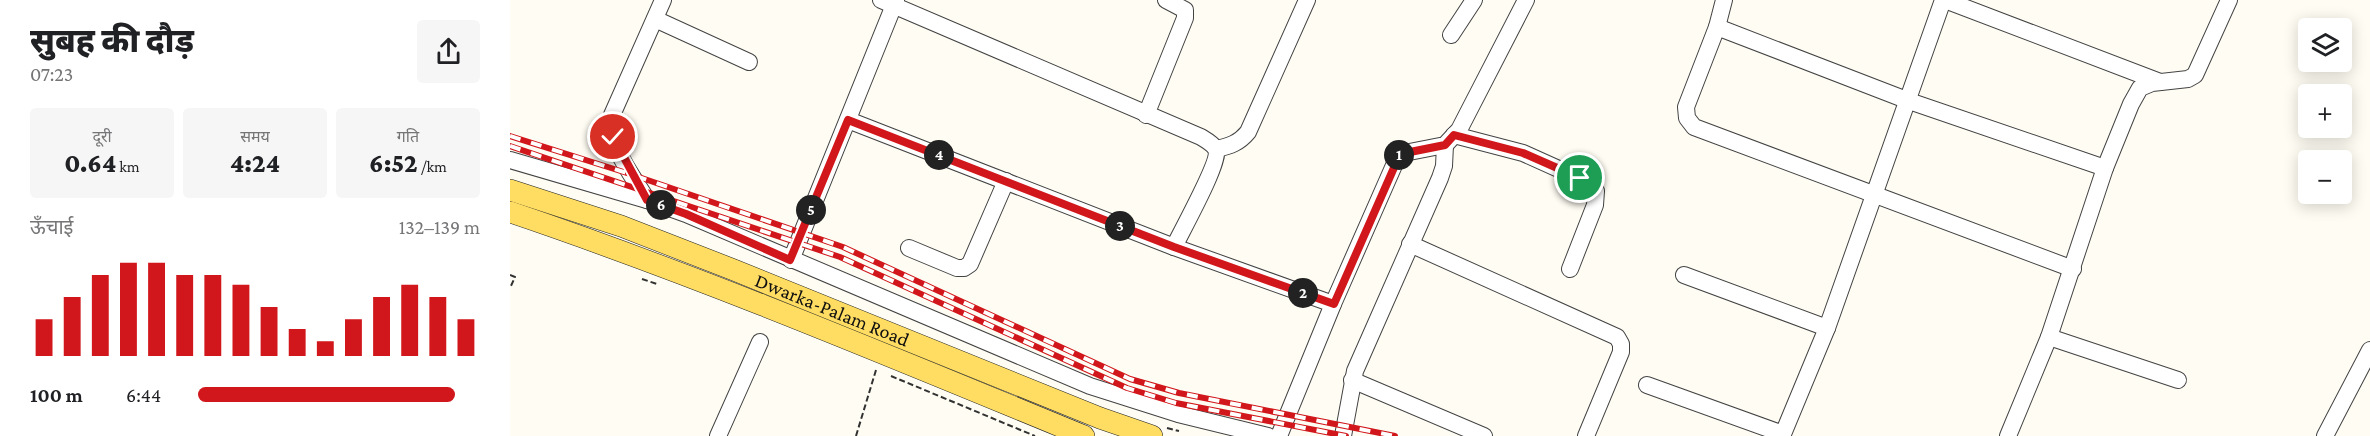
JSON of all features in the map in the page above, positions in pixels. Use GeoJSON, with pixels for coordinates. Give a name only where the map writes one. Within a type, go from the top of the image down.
{"type":"FeatureCollection","features":[{"type":"Feature","properties":{"kind":"main road","name":"Dwarka-Palam Road"},"geometry":{"type":"LineString","coordinates":[[510,189],[632,230],[1100,418],[1152,436]]}},
{"type":"Feature","properties":{"kind":"main road","name":"Dwarka-Palam Road"},"geometry":{"type":"LineString","coordinates":[[510,213],[613,247],[726,290],[1084,436]]}},
{"type":"Feature","properties":{"kind":"street"},"geometry":{"type":"LineString","coordinates":[[647,200],[614,141],[610,124],[663,0]]}},
{"type":"Feature","properties":{"kind":"street"},"geometry":{"type":"LineString","coordinates":[[1146,115],[1185,18],[1185,10],[1166,0]]}},
{"type":"Feature","properties":{"kind":"street"},"geometry":{"type":"LineString","coordinates":[[1216,149],[1231,146],[1248,132],[1307,0]]}},
{"type":"Feature","properties":{"kind":"street"},"geometry":{"type":"LineString","coordinates":[[1450,35],[1474,0]]}},
{"type":"Feature","properties":{"kind":"street"},"geometry":{"type":"LineString","coordinates":[[1343,436],[1352,381],[1440,178],[1449,140],[1459,130],[1526,0]]}},
{"type":"Feature","properties":{"kind":"street"},"geometry":{"type":"LineString","coordinates":[[1724,0],[1717,27],[1686,106],[1687,118],[1694,127],[2073,269]]}},
{"type":"Feature","properties":{"kind":"street"},"geometry":{"type":"LineString","coordinates":[[1647,386],[1784,435],[1827,328],[1944,0],[2161,82]]}},
{"type":"Feature","properties":{"kind":"street"},"geometry":{"type":"LineString","coordinates":[[2008,436],[2049,337],[2105,168],[2131,104],[2140,88],[2161,82],[2175,82],[2195,75],[2229,0]]}},
{"type":"Feature","properties":{"kind":"street"},"geometry":{"type":"LineString","coordinates":[[790,260],[848,120],[890,2],[1146,115],[1202,137],[1216,149],[1217,156],[1211,172],[1174,247]]}},
{"type":"Feature","properties":{"kind":"street"},"geometry":{"type":"LineString","coordinates":[[655,20],[749,62]]}},
{"type":"Feature","properties":{"kind":"street"},"geometry":{"type":"LineString","coordinates":[[1717,27],[1909,101],[2105,168]]}},
{"type":"Feature","properties":{"kind":"street"},"geometry":{"type":"LineString","coordinates":[[848,120],[1174,247],[1334,304]]}},
{"type":"Feature","properties":{"kind":"street"},"geometry":{"type":"LineString","coordinates":[[1279,436],[1400,154],[1449,140],[1523,153],[1592,184],[1596,191],[1595,206],[1570,269]]}},
{"type":"Feature","properties":{"kind":"street"},"geometry":{"type":"LineString","coordinates":[[510,160],[647,200],[686,214],[1090,386],[1178,414],[1268,436]]}},
{"type":"Feature","properties":{"kind":"street"},"geometry":{"type":"LineString","coordinates":[[909,248],[957,268],[964,268],[970,264],[1006,181]]}},
{"type":"Feature","properties":{"kind":"street"},"geometry":{"type":"LineString","coordinates":[[1410,243],[1617,337],[1621,344],[1621,352],[1586,436]]}},
{"type":"Feature","properties":{"kind":"street"},"geometry":{"type":"LineString","coordinates":[[1684,275],[1827,328]]}},
{"type":"Feature","properties":{"kind":"street"},"geometry":{"type":"LineString","coordinates":[[2049,337],[2178,380]]}},
{"type":"Feature","properties":{"kind":"street"},"geometry":{"type":"LineString","coordinates":[[718,436],[760,342]]}},
{"type":"Feature","properties":{"kind":"street"},"geometry":{"type":"LineString","coordinates":[[2325,436],[2370,350]]}},
{"type":"Feature","properties":{"kind":"street"},"geometry":{"type":"LineString","coordinates":[[1352,381],[1484,436]]}},
{"type":"Feature","properties":{"kind":"path"},"geometry":{"type":"LineString","coordinates":[[510,275],[515,277],[510,288]]}},
{"type":"Feature","properties":{"kind":"path"},"geometry":{"type":"LineString","coordinates":[[639,277],[660,285]]}},
{"type":"Feature","properties":{"kind":"path"},"geometry":{"type":"LineString","coordinates":[[856,436],[876,370]]}},
{"type":"Feature","properties":{"kind":"path"},"geometry":{"type":"LineString","coordinates":[[887,375],[1035,436]]}},
{"type":"Feature","properties":{"kind":"railway"},"geometry":{"type":"LineString","coordinates":[[510,136],[630,174],[843,247],[1130,379],[1179,393],[1395,436]]}},
{"type":"Feature","properties":{"kind":"railway"},"geometry":{"type":"LineString","coordinates":[[510,146],[840,257],[1127,388],[1176,403],[1346,436]]}},
{"type":"Feature","properties":{"kind":"route"},"geometry":{"type":"LineString","coordinates":[[613,137],[647,200],[686,214],[790,260],[848,120],[1174,247],[1334,304],[1400,154],[1445,145],[1454,135],[1523,153],[1580,178]]}}]}
